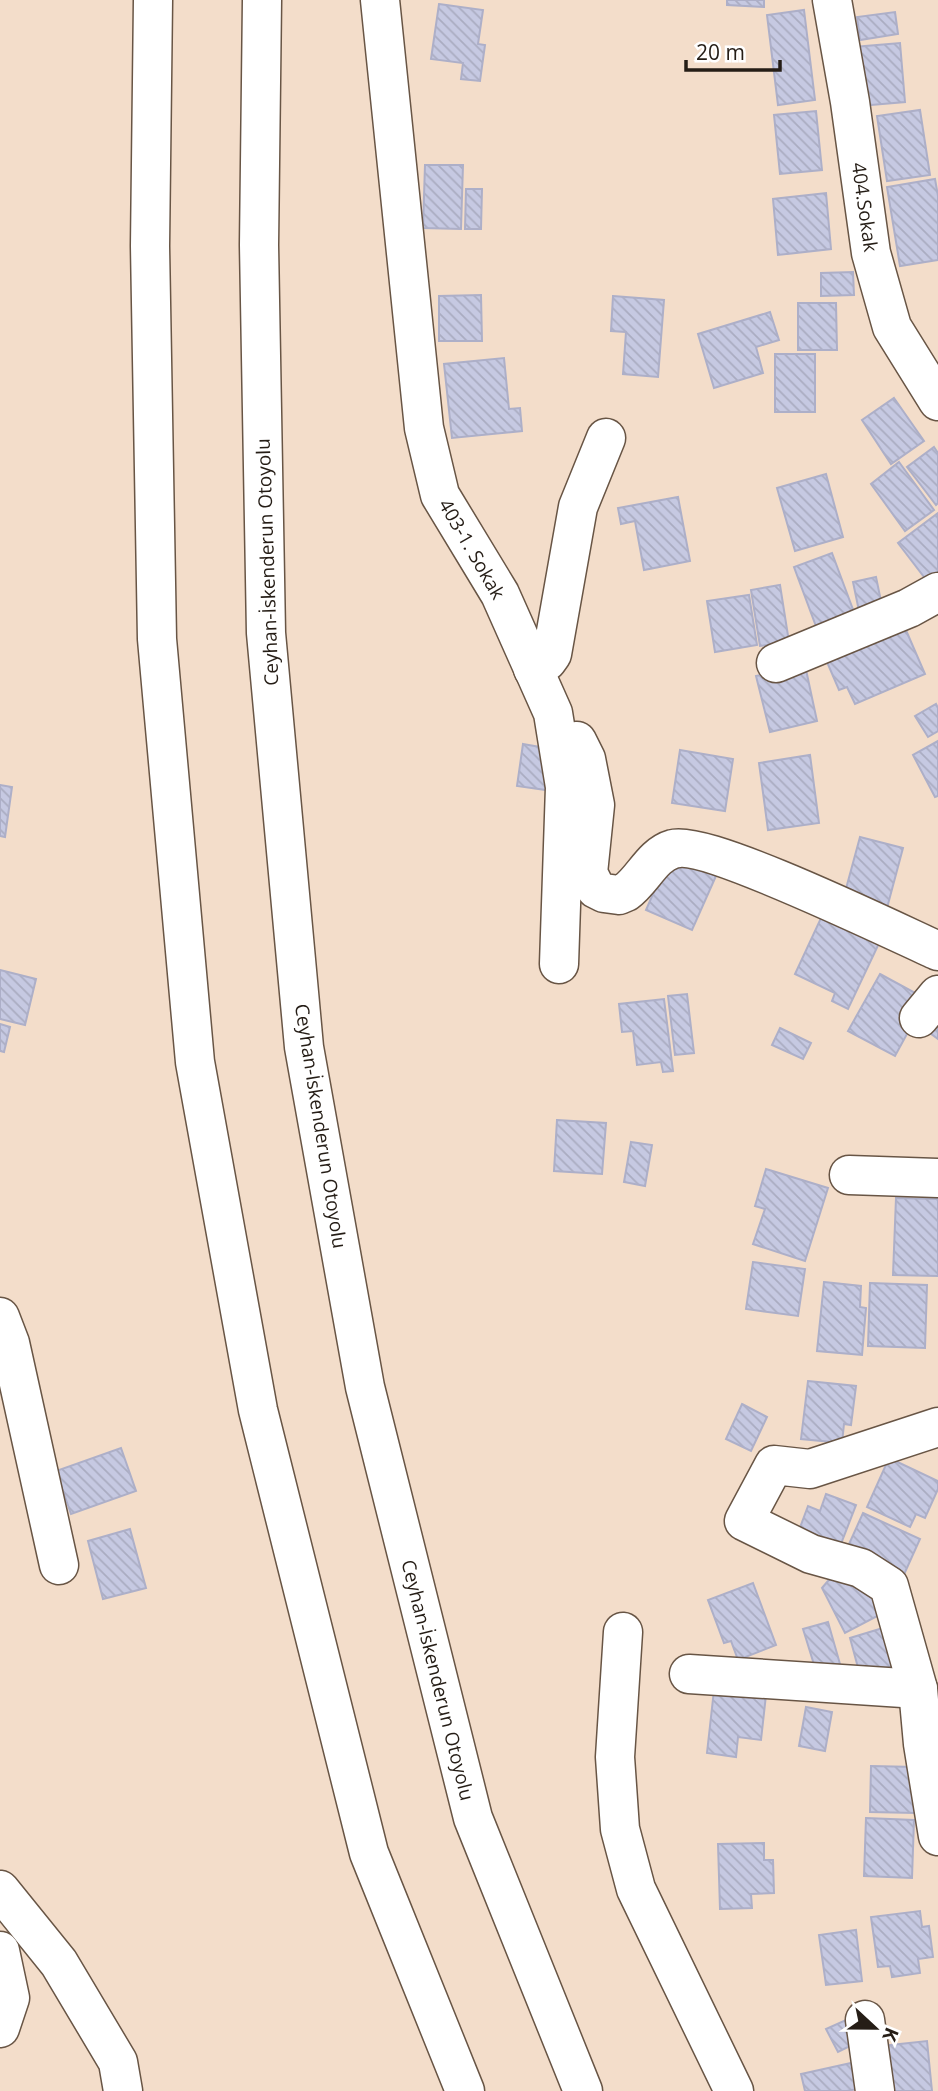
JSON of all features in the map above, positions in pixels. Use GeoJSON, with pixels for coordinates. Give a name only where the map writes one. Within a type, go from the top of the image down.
{"type":"FeatureCollection","features":[{"type":"Feature","properties":{"kind":"main road"},"geometry":{"type":"LineString","coordinates":[[153,0],[150,246],[157,639],[195,1062],[258,1410],[369,1853],[465,2091]]}},
{"type":"Feature","properties":{"kind":"main road","name":"Ceyhan-İskenderun Otoyolu"},"geometry":{"type":"LineString","coordinates":[[262,0],[259,245],[266,633],[304,1047],[365,1387],[473,1818],[583,2091]]}},
{"type":"Feature","properties":{"kind":"main road","name":"403-1. Sokak"},"geometry":{"type":"LineString","coordinates":[[380,0],[424,428],[440,495],[500,594],[553,713],[565,787],[559,964]]}},
{"type":"Feature","properties":{"kind":"main road","name":"404.Sokak"},"geometry":{"type":"LineString","coordinates":[[832,0],[850,103],[870,253],[892,327],[938,401]]}},
{"type":"Feature","properties":{"kind":"main road"},"geometry":{"type":"LineString","coordinates":[[533,669],[547,661],[552,654],[578,507],[606,438]]}},
{"type":"Feature","properties":{"kind":"main road"},"geometry":{"type":"LineString","coordinates":[[776,663],[909,608],[938,592]]}},
{"type":"Feature","properties":{"kind":"main road"},"geometry":{"type":"LineString","coordinates":[[553,713],[573,730],[586,759],[595,805],[588,873],[596,888],[604,893],[619,895],[626,892],[659,856],[668,850],[685,847],[761,872],[938,951]]}},
{"type":"Feature","properties":{"kind":"main road"},"geometry":{"type":"LineString","coordinates":[[849,1175],[938,1178]]}},
{"type":"Feature","properties":{"kind":"main road"},"geometry":{"type":"LineString","coordinates":[[0,1317],[10,1343],[59,1565]]}},
{"type":"Feature","properties":{"kind":"main road"},"geometry":{"type":"LineString","coordinates":[[938,1427],[810,1469],[774,1465],[744,1521],[811,1554],[861,1568],[889,1586],[918,1689],[923,1745],[938,1836]]}},
{"type":"Feature","properties":{"kind":"main road"},"geometry":{"type":"LineString","coordinates":[[623,1632],[615,1757],[620,1829],[636,1889],[734,2091]]}},
{"type":"Feature","properties":{"kind":"main road"},"geometry":{"type":"LineString","coordinates":[[689,1674],[918,1689]]}},
{"type":"Feature","properties":{"kind":"main road"},"geometry":{"type":"LineString","coordinates":[[0,1890],[59,1963],[118,2062],[123,2091]]}},
{"type":"Feature","properties":{"kind":"main road"},"geometry":{"type":"LineString","coordinates":[[0,1951],[10,1998],[0,2028]]}},
{"type":"Feature","properties":{"kind":"main road"},"geometry":{"type":"LineString","coordinates":[[865,2020],[875,2091]]}},
{"type":"Feature","properties":{"kind":"building"},"geometry":{"type":"Polygon","coordinates":[[[727,0],[764,0],[764,7],[727,5],[727,0]]]}},
{"type":"Feature","properties":{"kind":"building"},"geometry":{"type":"Polygon","coordinates":[[[439,4],[483,10],[478,44],[485,45],[480,81],[461,79],[463,63],[431,59],[439,4]]]}},
{"type":"Feature","properties":{"kind":"building"},"geometry":{"type":"Polygon","coordinates":[[[804,10],[815,100],[778,105],[767,15],[804,10]]]}},
{"type":"Feature","properties":{"kind":"building"},"geometry":{"type":"Polygon","coordinates":[[[895,12],[898,34],[860,40],[857,17],[895,12]]]}},
{"type":"Feature","properties":{"kind":"building"},"geometry":{"type":"Polygon","coordinates":[[[900,43],[905,102],[860,106],[854,47],[900,43]]]}},
{"type":"Feature","properties":{"kind":"building"},"geometry":{"type":"Polygon","coordinates":[[[920,110],[930,175],[887,181],[877,116],[920,110]]]}},
{"type":"Feature","properties":{"kind":"building"},"geometry":{"type":"Polygon","coordinates":[[[816,111],[822,170],[780,174],[774,115],[816,111]]]}},
{"type":"Feature","properties":{"kind":"building"},"geometry":{"type":"Polygon","coordinates":[[[425,165],[463,165],[461,229],[423,228],[425,165]]]}},
{"type":"Feature","properties":{"kind":"building"},"geometry":{"type":"Polygon","coordinates":[[[935,179],[938,196],[938,260],[900,266],[887,187],[935,179]]]}},
{"type":"Feature","properties":{"kind":"building"},"geometry":{"type":"Polygon","coordinates":[[[466,189],[482,189],[481,229],[465,229],[466,189]]]}},
{"type":"Feature","properties":{"kind":"building"},"geometry":{"type":"Polygon","coordinates":[[[826,193],[831,249],[778,255],[773,199],[826,193]]]}},
{"type":"Feature","properties":{"kind":"building"},"geometry":{"type":"Polygon","coordinates":[[[853,272],[854,295],[821,296],[821,273],[853,272]]]}},
{"type":"Feature","properties":{"kind":"building"},"geometry":{"type":"Polygon","coordinates":[[[481,295],[482,341],[439,341],[439,296],[481,295]]]}},
{"type":"Feature","properties":{"kind":"building"},"geometry":{"type":"Polygon","coordinates":[[[613,296],[664,300],[658,377],[623,374],[626,332],[611,331],[613,296]]]}},
{"type":"Feature","properties":{"kind":"building"},"geometry":{"type":"Polygon","coordinates":[[[798,303],[836,303],[837,350],[798,350],[798,303]]]}},
{"type":"Feature","properties":{"kind":"building"},"geometry":{"type":"Polygon","coordinates":[[[770,312],[779,340],[756,347],[763,373],[714,388],[698,334],[770,312]]]}},
{"type":"Feature","properties":{"kind":"building"},"geometry":{"type":"Polygon","coordinates":[[[775,354],[815,354],[815,412],[775,412],[775,354]]]}},
{"type":"Feature","properties":{"kind":"building"},"geometry":{"type":"Polygon","coordinates":[[[504,358],[509,409],[520,408],[522,431],[452,438],[444,364],[504,358]]]}},
{"type":"Feature","properties":{"kind":"building"},"geometry":{"type":"Polygon","coordinates":[[[894,398],[924,441],[891,464],[862,420],[894,398]]]}},
{"type":"Feature","properties":{"kind":"building"},"geometry":{"type":"Polygon","coordinates":[[[934,447],[938,453],[936,505],[907,467],[934,447]]]}},
{"type":"Feature","properties":{"kind":"building"},"geometry":{"type":"Polygon","coordinates":[[[899,462],[934,510],[905,531],[871,484],[899,462]]]}},
{"type":"Feature","properties":{"kind":"building"},"geometry":{"type":"Polygon","coordinates":[[[826,474],[843,537],[795,551],[777,488],[826,474]]]}},
{"type":"Feature","properties":{"kind":"building"},"geometry":{"type":"Polygon","coordinates":[[[678,497],[690,561],[644,570],[635,521],[621,524],[618,508],[678,497]]]}},
{"type":"Feature","properties":{"kind":"building"},"geometry":{"type":"Polygon","coordinates":[[[938,513],[938,581],[931,586],[898,543],[938,513]]]}},
{"type":"Feature","properties":{"kind":"building"},"geometry":{"type":"Polygon","coordinates":[[[832,553],[855,615],[817,629],[794,567],[832,553]]]}},
{"type":"Feature","properties":{"kind":"building"},"geometry":{"type":"Polygon","coordinates":[[[876,577],[882,606],[859,611],[853,582],[876,577]]]}},
{"type":"Feature","properties":{"kind":"building"},"geometry":{"type":"Polygon","coordinates":[[[780,585],[789,642],[760,646],[751,590],[780,585]]]}},
{"type":"Feature","properties":{"kind":"building"},"geometry":{"type":"Polygon","coordinates":[[[749,595],[757,645],[715,652],[707,601],[749,595]]]}},
{"type":"Feature","properties":{"kind":"building"},"geometry":{"type":"Polygon","coordinates":[[[902,621],[925,674],[855,704],[847,687],[839,690],[824,655],[902,621]]]}},
{"type":"Feature","properties":{"kind":"building"},"geometry":{"type":"Polygon","coordinates":[[[805,665],[817,721],[770,732],[756,676],[805,665]]]}},
{"type":"Feature","properties":{"kind":"building"},"geometry":{"type":"Polygon","coordinates":[[[936,704],[938,731],[928,737],[915,716],[936,704]]]}},
{"type":"Feature","properties":{"kind":"building"},"geometry":{"type":"Polygon","coordinates":[[[938,741],[938,796],[935,797],[913,755],[938,741]]]}},
{"type":"Feature","properties":{"kind":"building"},"geometry":{"type":"Polygon","coordinates":[[[523,744],[552,749],[546,790],[517,786],[523,744]]]}},
{"type":"Feature","properties":{"kind":"building"},"geometry":{"type":"Polygon","coordinates":[[[680,750],[733,759],[725,811],[672,803],[680,750]]]}},
{"type":"Feature","properties":{"kind":"building"},"geometry":{"type":"Polygon","coordinates":[[[810,755],[819,823],[768,830],[759,763],[810,755]]]}},
{"type":"Feature","properties":{"kind":"building"},"geometry":{"type":"Polygon","coordinates":[[[0,785],[12,787],[5,837],[0,836],[0,785]]]}},
{"type":"Feature","properties":{"kind":"building"},"geometry":{"type":"Polygon","coordinates":[[[860,837],[903,848],[887,908],[844,896],[860,837]]]}},
{"type":"Feature","properties":{"kind":"building"},"geometry":{"type":"Polygon","coordinates":[[[670,855],[716,876],[692,930],[646,910],[670,855]]]}},
{"type":"Feature","properties":{"kind":"building"},"geometry":{"type":"Polygon","coordinates":[[[821,918],[842,928],[846,920],[882,937],[848,1009],[832,1001],[835,993],[795,974],[821,918]]]}},
{"type":"Feature","properties":{"kind":"building"},"geometry":{"type":"Polygon","coordinates":[[[0,970],[36,979],[25,1025],[0,1019],[0,970]]]}},
{"type":"Feature","properties":{"kind":"building"},"geometry":{"type":"Polygon","coordinates":[[[880,974],[919,995],[913,1023],[895,1056],[848,1031],[880,974]]]}},
{"type":"Feature","properties":{"kind":"building"},"geometry":{"type":"Polygon","coordinates":[[[687,994],[694,1053],[675,1055],[668,996],[687,994]]]}},
{"type":"Feature","properties":{"kind":"building"},"geometry":{"type":"Polygon","coordinates":[[[664,999],[673,1071],[663,1072],[661,1062],[637,1065],[633,1031],[622,1032],[619,1004],[664,999]]]}},
{"type":"Feature","properties":{"kind":"building"},"geometry":{"type":"Polygon","coordinates":[[[0,1024],[10,1027],[4,1052],[0,1051],[0,1024]]]}},
{"type":"Feature","properties":{"kind":"building"},"geometry":{"type":"Polygon","coordinates":[[[938,1024],[938,1039],[930,1033],[938,1024]]]}},
{"type":"Feature","properties":{"kind":"building"},"geometry":{"type":"Polygon","coordinates":[[[780,1028],[811,1043],[803,1059],[772,1045],[780,1028]]]}},
{"type":"Feature","properties":{"kind":"building"},"geometry":{"type":"Polygon","coordinates":[[[557,1120],[606,1123],[602,1174],[554,1171],[557,1120]]]}},
{"type":"Feature","properties":{"kind":"building"},"geometry":{"type":"Polygon","coordinates":[[[631,1142],[652,1145],[645,1186],[624,1182],[631,1142]]]}},
{"type":"Feature","properties":{"kind":"building"},"geometry":{"type":"Polygon","coordinates":[[[766,1169],[828,1188],[805,1261],[753,1244],[765,1209],[755,1206],[766,1169]]]}},
{"type":"Feature","properties":{"kind":"building"},"geometry":{"type":"Polygon","coordinates":[[[896,1198],[938,1199],[938,1276],[893,1275],[896,1198]]]}},
{"type":"Feature","properties":{"kind":"building"},"geometry":{"type":"Polygon","coordinates":[[[753,1262],[805,1269],[798,1316],[746,1309],[753,1262]]]}},
{"type":"Feature","properties":{"kind":"building"},"geometry":{"type":"Polygon","coordinates":[[[824,1282],[861,1286],[860,1307],[866,1308],[862,1355],[817,1351],[824,1282]]]}},
{"type":"Feature","properties":{"kind":"building"},"geometry":{"type":"Polygon","coordinates":[[[870,1283],[927,1285],[925,1348],[868,1346],[870,1283]]]}},
{"type":"Feature","properties":{"kind":"building"},"geometry":{"type":"Polygon","coordinates":[[[808,1381],[856,1386],[851,1425],[844,1424],[842,1443],[801,1439],[808,1381]]]}},
{"type":"Feature","properties":{"kind":"building"},"geometry":{"type":"Polygon","coordinates":[[[742,1404],[767,1417],[751,1451],[726,1439],[742,1404]]]}},
{"type":"Feature","properties":{"kind":"building"},"geometry":{"type":"Polygon","coordinates":[[[121,1448],[136,1491],[71,1514],[56,1471],[121,1448]]]}},
{"type":"Feature","properties":{"kind":"building"},"geometry":{"type":"Polygon","coordinates":[[[889,1458],[938,1481],[938,1489],[925,1518],[916,1514],[910,1527],[867,1507],[889,1458]]]}},
{"type":"Feature","properties":{"kind":"building"},"geometry":{"type":"Polygon","coordinates":[[[826,1494],[856,1505],[839,1549],[798,1533],[808,1506],[820,1511],[826,1494]]]}},
{"type":"Feature","properties":{"kind":"building"},"geometry":{"type":"Polygon","coordinates":[[[863,1513],[920,1539],[902,1579],[845,1553],[863,1513]]]}},
{"type":"Feature","properties":{"kind":"building"},"geometry":{"type":"Polygon","coordinates":[[[130,1529],[146,1588],[103,1599],[88,1541],[130,1529]]]}},
{"type":"Feature","properties":{"kind":"building"},"geometry":{"type":"Polygon","coordinates":[[[839,1568],[870,1586],[883,1613],[845,1633],[822,1588],[839,1568]]]}},
{"type":"Feature","properties":{"kind":"building"},"geometry":{"type":"Polygon","coordinates":[[[753,1583],[776,1645],[738,1660],[731,1641],[724,1643],[708,1600],[753,1583]]]}},
{"type":"Feature","properties":{"kind":"building"},"geometry":{"type":"Polygon","coordinates":[[[828,1622],[840,1664],[816,1671],[803,1629],[828,1622]]]}},
{"type":"Feature","properties":{"kind":"building"},"geometry":{"type":"Polygon","coordinates":[[[886,1627],[897,1665],[860,1675],[850,1638],[886,1627]]]}},
{"type":"Feature","properties":{"kind":"building"},"geometry":{"type":"Polygon","coordinates":[[[714,1690],[766,1695],[761,1740],[738,1737],[736,1757],[707,1753],[714,1690]]]}},
{"type":"Feature","properties":{"kind":"building"},"geometry":{"type":"Polygon","coordinates":[[[806,1707],[832,1712],[825,1751],[799,1746],[806,1707]]]}},
{"type":"Feature","properties":{"kind":"building"},"geometry":{"type":"Polygon","coordinates":[[[871,1766],[916,1767],[915,1813],[870,1812],[871,1766]]]}},
{"type":"Feature","properties":{"kind":"building"},"geometry":{"type":"Polygon","coordinates":[[[866,1818],[914,1820],[912,1878],[864,1876],[866,1818]]]}},
{"type":"Feature","properties":{"kind":"building"},"geometry":{"type":"Polygon","coordinates":[[[764,1843],[764,1860],[773,1860],[774,1893],[751,1894],[752,1908],[720,1909],[718,1844],[764,1843]]]}},
{"type":"Feature","properties":{"kind":"building"},"geometry":{"type":"Polygon","coordinates":[[[920,1911],[922,1927],[929,1926],[933,1957],[918,1959],[920,1973],[892,1977],[890,1966],[878,1967],[871,1917],[920,1911]]]}},
{"type":"Feature","properties":{"kind":"building"},"geometry":{"type":"Polygon","coordinates":[[[856,1930],[862,1981],[826,1985],[819,1935],[856,1930]]]}},
{"type":"Feature","properties":{"kind":"building"},"geometry":{"type":"Polygon","coordinates":[[[846,2020],[858,2042],[838,2052],[826,2029],[846,2020]]]}},
{"type":"Feature","properties":{"kind":"building"},"geometry":{"type":"Polygon","coordinates":[[[927,2041],[932,2091],[886,2091],[882,2046],[927,2041]]]}},
{"type":"Feature","properties":{"kind":"building"},"geometry":{"type":"Polygon","coordinates":[[[851,2063],[857,2089],[805,2091],[801,2074],[851,2063]]]}}]}
